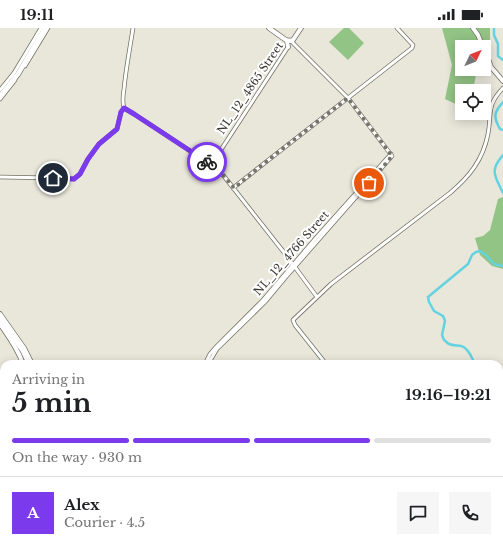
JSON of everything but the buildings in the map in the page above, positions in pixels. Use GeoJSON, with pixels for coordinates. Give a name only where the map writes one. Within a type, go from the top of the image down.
{"type":"FeatureCollection","features":[{"type":"Feature","properties":{"kind":"highway"},"geometry":{"type":"LineString","coordinates":[[0,93],[22,64],[44,28]]}},
{"type":"Feature","properties":{"kind":"highway"},"geometry":{"type":"LineString","coordinates":[[0,98],[18,74],[44,28]]}},
{"type":"Feature","properties":{"kind":"highway"},"geometry":{"type":"LineString","coordinates":[[0,320],[24,352],[27,360]]}},
{"type":"Feature","properties":{"kind":"main road"},"geometry":{"type":"LineString","coordinates":[[271,28],[290,41]]}},
{"type":"Feature","properties":{"kind":"main road"},"geometry":{"type":"LineString","coordinates":[[288,48],[290,41],[293,40],[301,28]]}},
{"type":"Feature","properties":{"kind":"main road"},"geometry":{"type":"LineString","coordinates":[[474,28],[481,40]]}},
{"type":"Feature","properties":{"kind":"main road"},"geometry":{"type":"LineString","coordinates":[[491,67],[503,82]]}},
{"type":"Feature","properties":{"kind":"main road"},"geometry":{"type":"LineString","coordinates":[[0,314],[28,354],[29,360]]}},
{"type":"Feature","properties":{"kind":"main road"},"geometry":{"type":"LineString","coordinates":[[0,324],[15,346],[21,360]]}},
{"type":"Feature","properties":{"kind":"street"},"geometry":{"type":"LineString","coordinates":[[0,90],[14,73],[44,28]]}},
{"type":"Feature","properties":{"kind":"street"},"geometry":{"type":"LineString","coordinates":[[0,177],[74,179],[80,174],[94,150],[105,138],[117,129],[121,112],[124,108],[125,76],[133,28]]}},
{"type":"Feature","properties":{"kind":"street"},"geometry":{"type":"LineString","coordinates":[[234,188],[412,47],[412,44],[397,28]]}},
{"type":"Feature","properties":{"kind":"street"},"geometry":{"type":"LineString","coordinates":[[290,41],[348,98]]}},
{"type":"Feature","properties":{"kind":"street","name":"NL_12_4865 Street"},"geometry":{"type":"LineString","coordinates":[[211,165],[288,48]]}},
{"type":"Feature","properties":{"kind":"street"},"geometry":{"type":"LineString","coordinates":[[323,360],[295,325],[293,320],[337,280],[450,193],[468,175],[484,151],[488,135],[491,106],[503,88]]}},
{"type":"Feature","properties":{"kind":"street","name":"NL_12_4766 Street"},"geometry":{"type":"LineString","coordinates":[[208,360],[216,347],[294,266],[392,155],[348,98]]}},
{"type":"Feature","properties":{"kind":"street"},"geometry":{"type":"LineString","coordinates":[[124,108],[211,165],[223,175],[286,254],[317,297]]}},
{"type":"Feature","properties":{"kind":"street","name":"NL_12_4766 Street"},"geometry":{"type":"LineString","coordinates":[[211,360],[218,349],[265,302],[294,266]]}},
{"type":"Feature","properties":{"kind":"green space"},"geometry":{"type":"Polygon","coordinates":[[[344,28],[349,28],[364,43],[348,60],[329,42],[344,28]]]}},
{"type":"Feature","properties":{"kind":"green space"},"geometry":{"type":"Polygon","coordinates":[[[442,28],[490,28],[490,40],[455,40],[455,76],[476,76],[474,84],[455,84],[455,104],[445,99],[452,65],[442,28]]]}},
{"type":"Feature","properties":{"kind":"green space"},"geometry":{"type":"Polygon","coordinates":[[[503,197],[503,269],[492,266],[480,255],[475,238],[483,236],[490,230],[498,199],[503,197]]]}},
{"type":"Feature","properties":{"kind":"waterway"},"geometry":{"type":"LineString","coordinates":[[494,28],[494,35],[498,44],[498,56],[503,60]]}},
{"type":"Feature","properties":{"kind":"waterway"},"geometry":{"type":"LineString","coordinates":[[503,102],[496,112],[498,125],[500,129],[503,130]]}},
{"type":"Feature","properties":{"kind":"waterway"},"geometry":{"type":"LineString","coordinates":[[503,155],[496,165],[495,170],[496,178],[503,193]]}},
{"type":"Feature","properties":{"kind":"waterway"},"geometry":{"type":"LineString","coordinates":[[473,360],[470,353],[465,348],[449,344],[444,340],[442,335],[445,321],[443,316],[434,311],[428,297],[468,264],[472,255],[476,252],[480,251],[494,264],[503,266]]}},
{"type":"Feature","properties":{"kind":"way so far"},"geometry":{"type":"LineString","coordinates":[[207,162],[223,175],[234,188],[239,182],[348,98],[392,156],[369,183]]}},
{"type":"Feature","properties":{"kind":"route"},"geometry":{"type":"LineString","coordinates":[[53,178],[74,179],[77,177],[99,144],[117,129],[121,112],[124,108],[207,162]]}}]}
